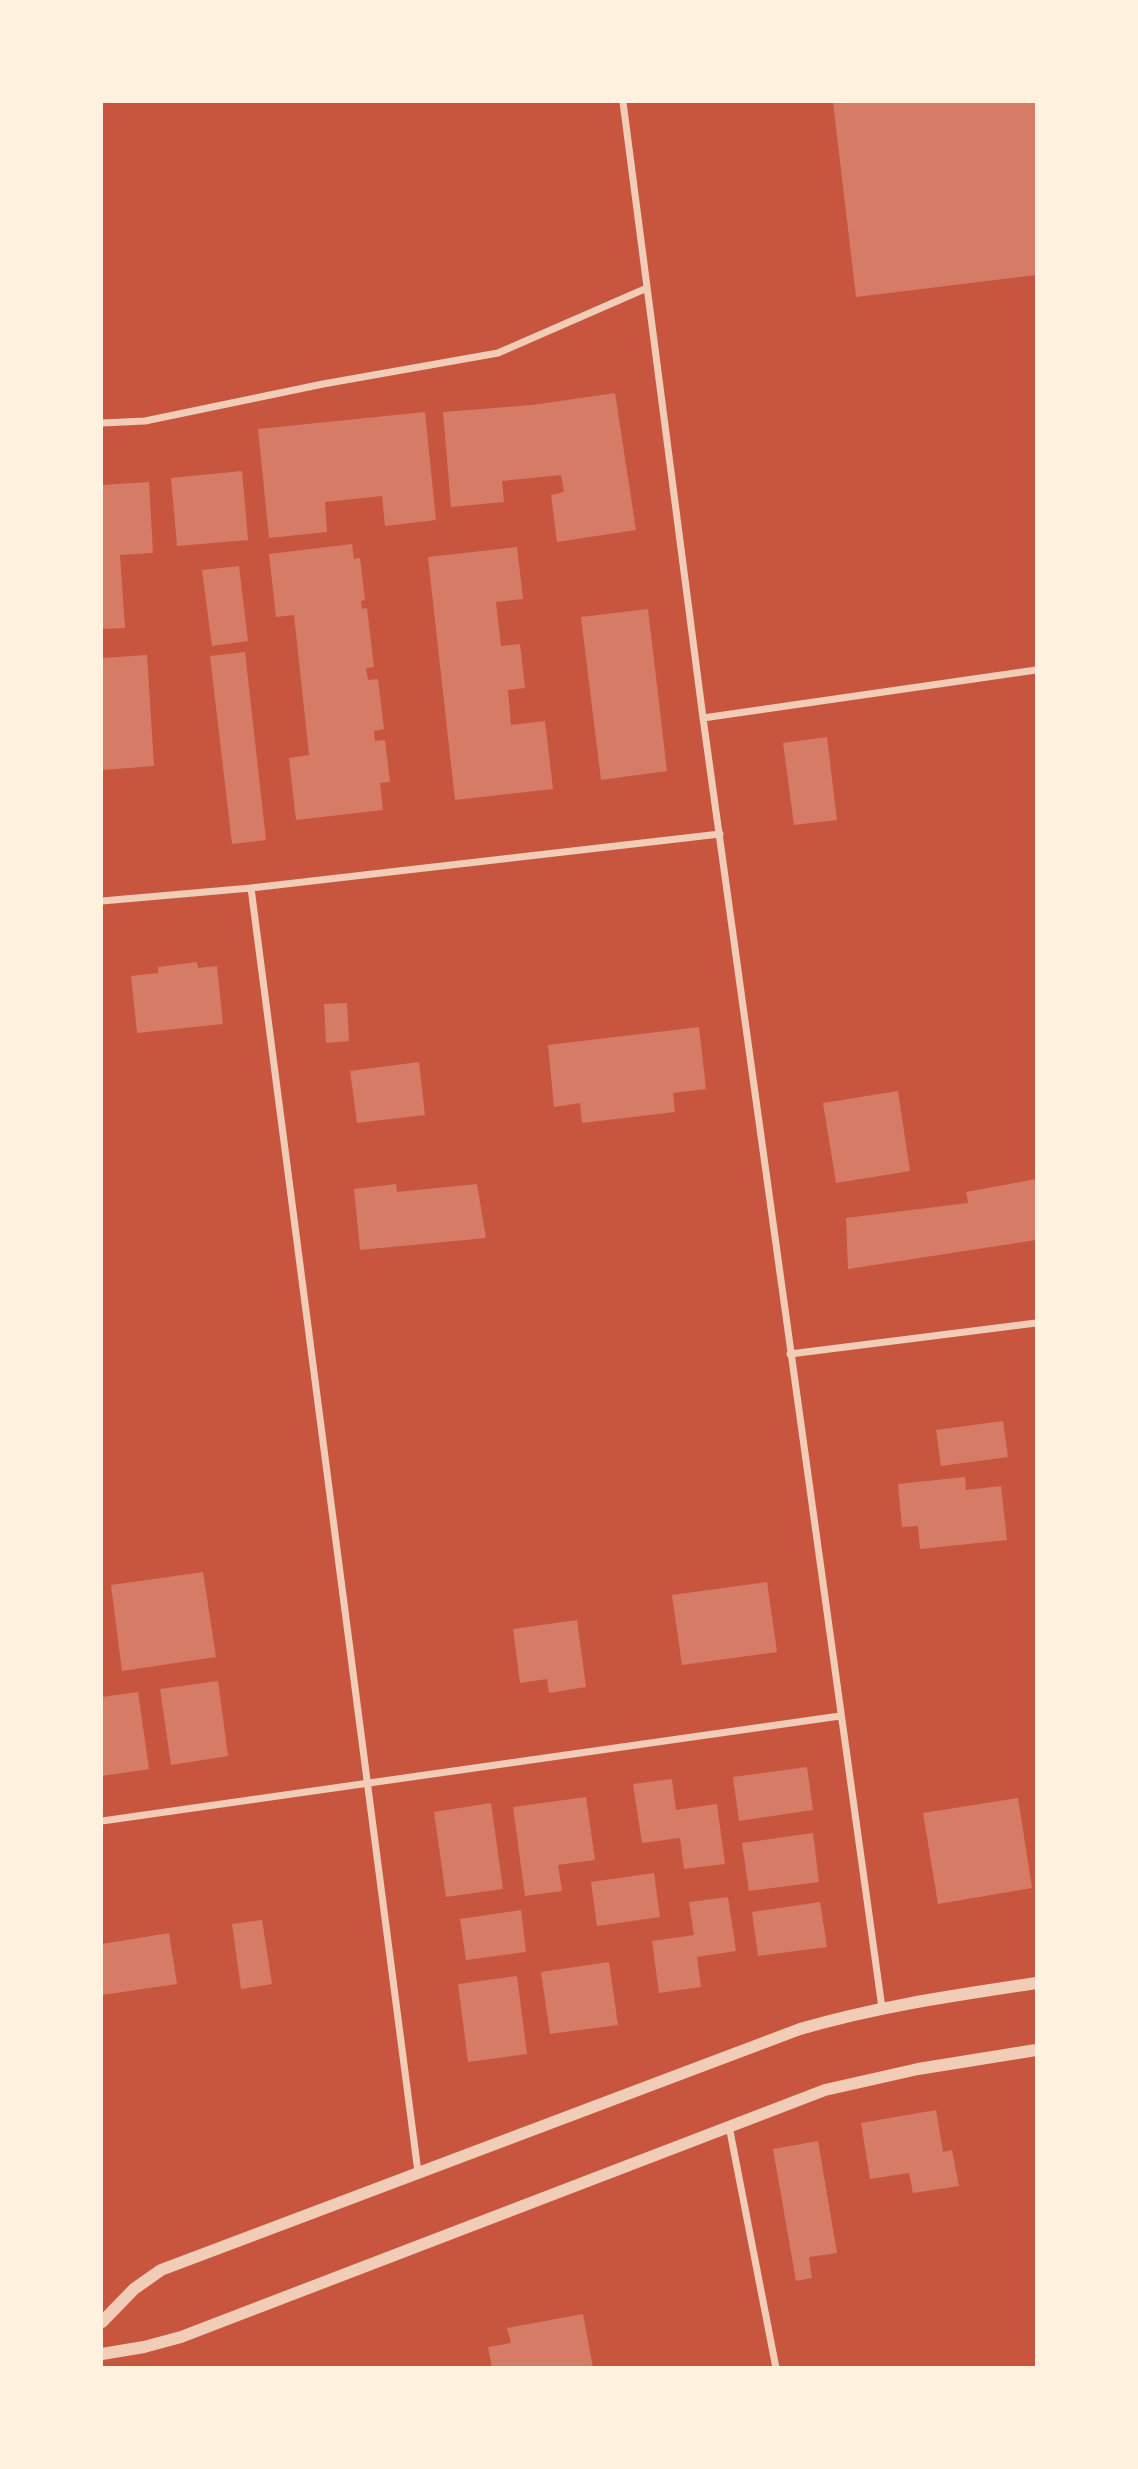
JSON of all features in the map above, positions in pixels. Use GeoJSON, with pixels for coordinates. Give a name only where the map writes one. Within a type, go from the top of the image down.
{"type":"FeatureCollection","features":[{"type":"Feature","properties":{"kind":"street"},"geometry":{"type":"LineString","coordinates":[[623,102],[703,718],[881,2008]]}},
{"type":"Feature","properties":{"kind":"street"},"geometry":{"type":"LineString","coordinates":[[102,423],[145,421],[323,384],[498,353],[647,288]]}},
{"type":"Feature","properties":{"kind":"street"},"geometry":{"type":"LineString","coordinates":[[703,718],[1037,670]]}},
{"type":"Feature","properties":{"kind":"street"},"geometry":{"type":"LineString","coordinates":[[102,901],[251,888],[720,834]]}},
{"type":"Feature","properties":{"kind":"street"},"geometry":{"type":"LineString","coordinates":[[251,888],[418,2172]]}},
{"type":"Feature","properties":{"kind":"street"},"geometry":{"type":"LineString","coordinates":[[790,1354],[1037,1323]]}},
{"type":"Feature","properties":{"kind":"street"},"geometry":{"type":"LineString","coordinates":[[102,1821],[840,1716]]}},
{"type":"Feature","properties":{"kind":"street"},"geometry":{"type":"LineString","coordinates":[[102,2322],[134,2289],[161,2270],[800,2029],[881,2008],[1037,1983]]}},
{"type":"Feature","properties":{"kind":"street"},"geometry":{"type":"LineString","coordinates":[[102,2354],[181,2337],[825,2090],[872,2078],[1037,2050]]}},
{"type":"Feature","properties":{"kind":"street"},"geometry":{"type":"LineString","coordinates":[[729,2126],[776,2368]]}},
{"type":"Feature","properties":{"kind":"building"},"geometry":{"type":"Polygon","coordinates":[[[833,102],[1036,102],[1036,275],[856,297],[833,102]]]}},
{"type":"Feature","properties":{"kind":"building"},"geometry":{"type":"Polygon","coordinates":[[[615,393],[636,530],[557,542],[551,495],[564,492],[561,475],[502,481],[504,502],[451,507],[443,412],[532,405],[615,393]]]}},
{"type":"Feature","properties":{"kind":"building"},"geometry":{"type":"Polygon","coordinates":[[[425,412],[436,520],[385,526],[382,496],[325,502],[327,532],[269,538],[258,429],[425,412]]]}},
{"type":"Feature","properties":{"kind":"building"},"geometry":{"type":"Polygon","coordinates":[[[242,471],[248,540],[177,546],[171,478],[242,471]]]}},
{"type":"Feature","properties":{"kind":"building"},"geometry":{"type":"Polygon","coordinates":[[[149,482],[153,553],[120,555],[125,628],[102,629],[102,485],[149,482]]]}},
{"type":"Feature","properties":{"kind":"building"},"geometry":{"type":"Polygon","coordinates":[[[352,544],[354,559],[360,558],[365,600],[361,601],[362,609],[367,608],[374,667],[366,668],[368,680],[378,679],[384,729],[374,731],[375,741],[385,740],[390,782],[380,783],[383,810],[296,820],[289,758],[309,755],[294,615],[276,617],[269,554],[352,544]]]}},
{"type":"Feature","properties":{"kind":"building"},"geometry":{"type":"Polygon","coordinates":[[[517,547],[523,599],[496,602],[501,646],[520,644],[525,688],[508,690],[511,725],[545,721],[553,789],[455,800],[428,557],[517,547]]]}},
{"type":"Feature","properties":{"kind":"building"},"geometry":{"type":"Polygon","coordinates":[[[239,566],[248,641],[212,646],[202,570],[239,566]]]}},
{"type":"Feature","properties":{"kind":"building"},"geometry":{"type":"Polygon","coordinates":[[[648,609],[667,771],[601,780],[581,617],[648,609]]]}},
{"type":"Feature","properties":{"kind":"building"},"geometry":{"type":"Polygon","coordinates":[[[245,652],[266,840],[232,844],[210,656],[245,652]]]}},
{"type":"Feature","properties":{"kind":"building"},"geometry":{"type":"Polygon","coordinates":[[[147,655],[154,766],[102,770],[102,658],[147,655]]]}},
{"type":"Feature","properties":{"kind":"building"},"geometry":{"type":"Polygon","coordinates":[[[827,737],[837,820],[794,825],[783,743],[827,737]]]}},
{"type":"Feature","properties":{"kind":"building"},"geometry":{"type":"Polygon","coordinates":[[[197,962],[198,968],[217,966],[223,1024],[137,1033],[131,976],[158,973],[158,967],[197,962]]]}},
{"type":"Feature","properties":{"kind":"building"},"geometry":{"type":"Polygon","coordinates":[[[347,1003],[349,1041],[326,1043],[324,1004],[347,1003]]]}},
{"type":"Feature","properties":{"kind":"building"},"geometry":{"type":"Polygon","coordinates":[[[699,1027],[706,1089],[673,1093],[675,1112],[582,1123],[580,1103],[554,1107],[548,1045],[699,1027]]]}},
{"type":"Feature","properties":{"kind":"building"},"geometry":{"type":"Polygon","coordinates":[[[419,1062],[425,1115],[357,1123],[350,1071],[419,1062]]]}},
{"type":"Feature","properties":{"kind":"building"},"geometry":{"type":"Polygon","coordinates":[[[898,1091],[910,1171],[836,1183],[823,1103],[898,1091]]]}},
{"type":"Feature","properties":{"kind":"building"},"geometry":{"type":"Polygon","coordinates":[[[1036,1179],[1036,1240],[848,1269],[846,1218],[968,1203],[966,1192],[1036,1179]]]}},
{"type":"Feature","properties":{"kind":"building"},"geometry":{"type":"Polygon","coordinates":[[[396,1184],[397,1192],[477,1184],[486,1238],[360,1250],[354,1189],[396,1184]]]}},
{"type":"Feature","properties":{"kind":"building"},"geometry":{"type":"Polygon","coordinates":[[[1003,1421],[1008,1457],[941,1466],[936,1430],[1003,1421]]]}},
{"type":"Feature","properties":{"kind":"building"},"geometry":{"type":"Polygon","coordinates":[[[965,1477],[966,1490],[1001,1486],[1007,1540],[920,1549],[918,1526],[902,1527],[898,1484],[965,1477]]]}},
{"type":"Feature","properties":{"kind":"building"},"geometry":{"type":"Polygon","coordinates":[[[203,1572],[216,1657],[122,1671],[111,1585],[203,1572]]]}},
{"type":"Feature","properties":{"kind":"building"},"geometry":{"type":"Polygon","coordinates":[[[767,1582],[777,1652],[682,1665],[672,1595],[767,1582]]]}},
{"type":"Feature","properties":{"kind":"building"},"geometry":{"type":"Polygon","coordinates":[[[577,1620],[586,1687],[549,1693],[547,1679],[520,1683],[513,1629],[577,1620]]]}},
{"type":"Feature","properties":{"kind":"building"},"geometry":{"type":"Polygon","coordinates":[[[218,1681],[228,1756],[171,1765],[160,1689],[218,1681]]]}},
{"type":"Feature","properties":{"kind":"building"},"geometry":{"type":"Polygon","coordinates":[[[138,1692],[149,1769],[102,1776],[102,1697],[138,1692]]]}},
{"type":"Feature","properties":{"kind":"building"},"geometry":{"type":"Polygon","coordinates":[[[807,1767],[813,1810],[739,1821],[733,1777],[807,1767]]]}},
{"type":"Feature","properties":{"kind":"building"},"geometry":{"type":"Polygon","coordinates":[[[672,1779],[676,1810],[717,1804],[725,1864],[684,1869],[680,1838],[642,1843],[633,1784],[672,1779]]]}},
{"type":"Feature","properties":{"kind":"building"},"geometry":{"type":"Polygon","coordinates":[[[586,1797],[595,1860],[558,1865],[562,1891],[525,1896],[513,1807],[586,1797]]]}},
{"type":"Feature","properties":{"kind":"building"},"geometry":{"type":"Polygon","coordinates":[[[1018,1798],[1032,1888],[938,1904],[923,1813],[1018,1798]]]}},
{"type":"Feature","properties":{"kind":"building"},"geometry":{"type":"Polygon","coordinates":[[[491,1803],[503,1889],[446,1897],[434,1812],[491,1803]]]}},
{"type":"Feature","properties":{"kind":"building"},"geometry":{"type":"Polygon","coordinates":[[[813,1833],[819,1882],[749,1891],[742,1843],[813,1833]]]}},
{"type":"Feature","properties":{"kind":"building"},"geometry":{"type":"Polygon","coordinates":[[[654,1873],[660,1917],[597,1926],[591,1882],[654,1873]]]}},
{"type":"Feature","properties":{"kind":"building"},"geometry":{"type":"Polygon","coordinates":[[[728,1897],[736,1951],[697,1957],[701,1987],[659,1993],[652,1941],[694,1935],[689,1902],[728,1897]]]}},
{"type":"Feature","properties":{"kind":"building"},"geometry":{"type":"Polygon","coordinates":[[[820,1902],[827,1947],[758,1956],[752,1912],[820,1902]]]}},
{"type":"Feature","properties":{"kind":"building"},"geometry":{"type":"Polygon","coordinates":[[[521,1910],[526,1952],[466,1960],[460,1919],[521,1910]]]}},
{"type":"Feature","properties":{"kind":"building"},"geometry":{"type":"Polygon","coordinates":[[[262,1920],[272,1984],[241,1989],[232,1924],[262,1920]]]}},
{"type":"Feature","properties":{"kind":"building"},"geometry":{"type":"Polygon","coordinates":[[[169,1933],[177,1984],[102,1995],[102,1944],[169,1933]]]}},
{"type":"Feature","properties":{"kind":"building"},"geometry":{"type":"Polygon","coordinates":[[[609,1962],[618,2025],[550,2034],[541,1972],[609,1962]]]}},
{"type":"Feature","properties":{"kind":"building"},"geometry":{"type":"Polygon","coordinates":[[[517,1976],[527,2054],[468,2062],[458,1984],[517,1976]]]}},
{"type":"Feature","properties":{"kind":"building"},"geometry":{"type":"Polygon","coordinates":[[[936,2110],[943,2152],[952,2150],[959,2186],[913,2193],[909,2173],[870,2179],[861,2123],[936,2110]]]}},
{"type":"Feature","properties":{"kind":"building"},"geometry":{"type":"Polygon","coordinates":[[[818,2141],[837,2253],[809,2257],[812,2278],[796,2281],[773,2149],[818,2141]]]}},
{"type":"Feature","properties":{"kind":"building"},"geometry":{"type":"Polygon","coordinates":[[[583,2314],[593,2368],[492,2368],[488,2347],[511,2343],[507,2328],[583,2314]]]}}]}
